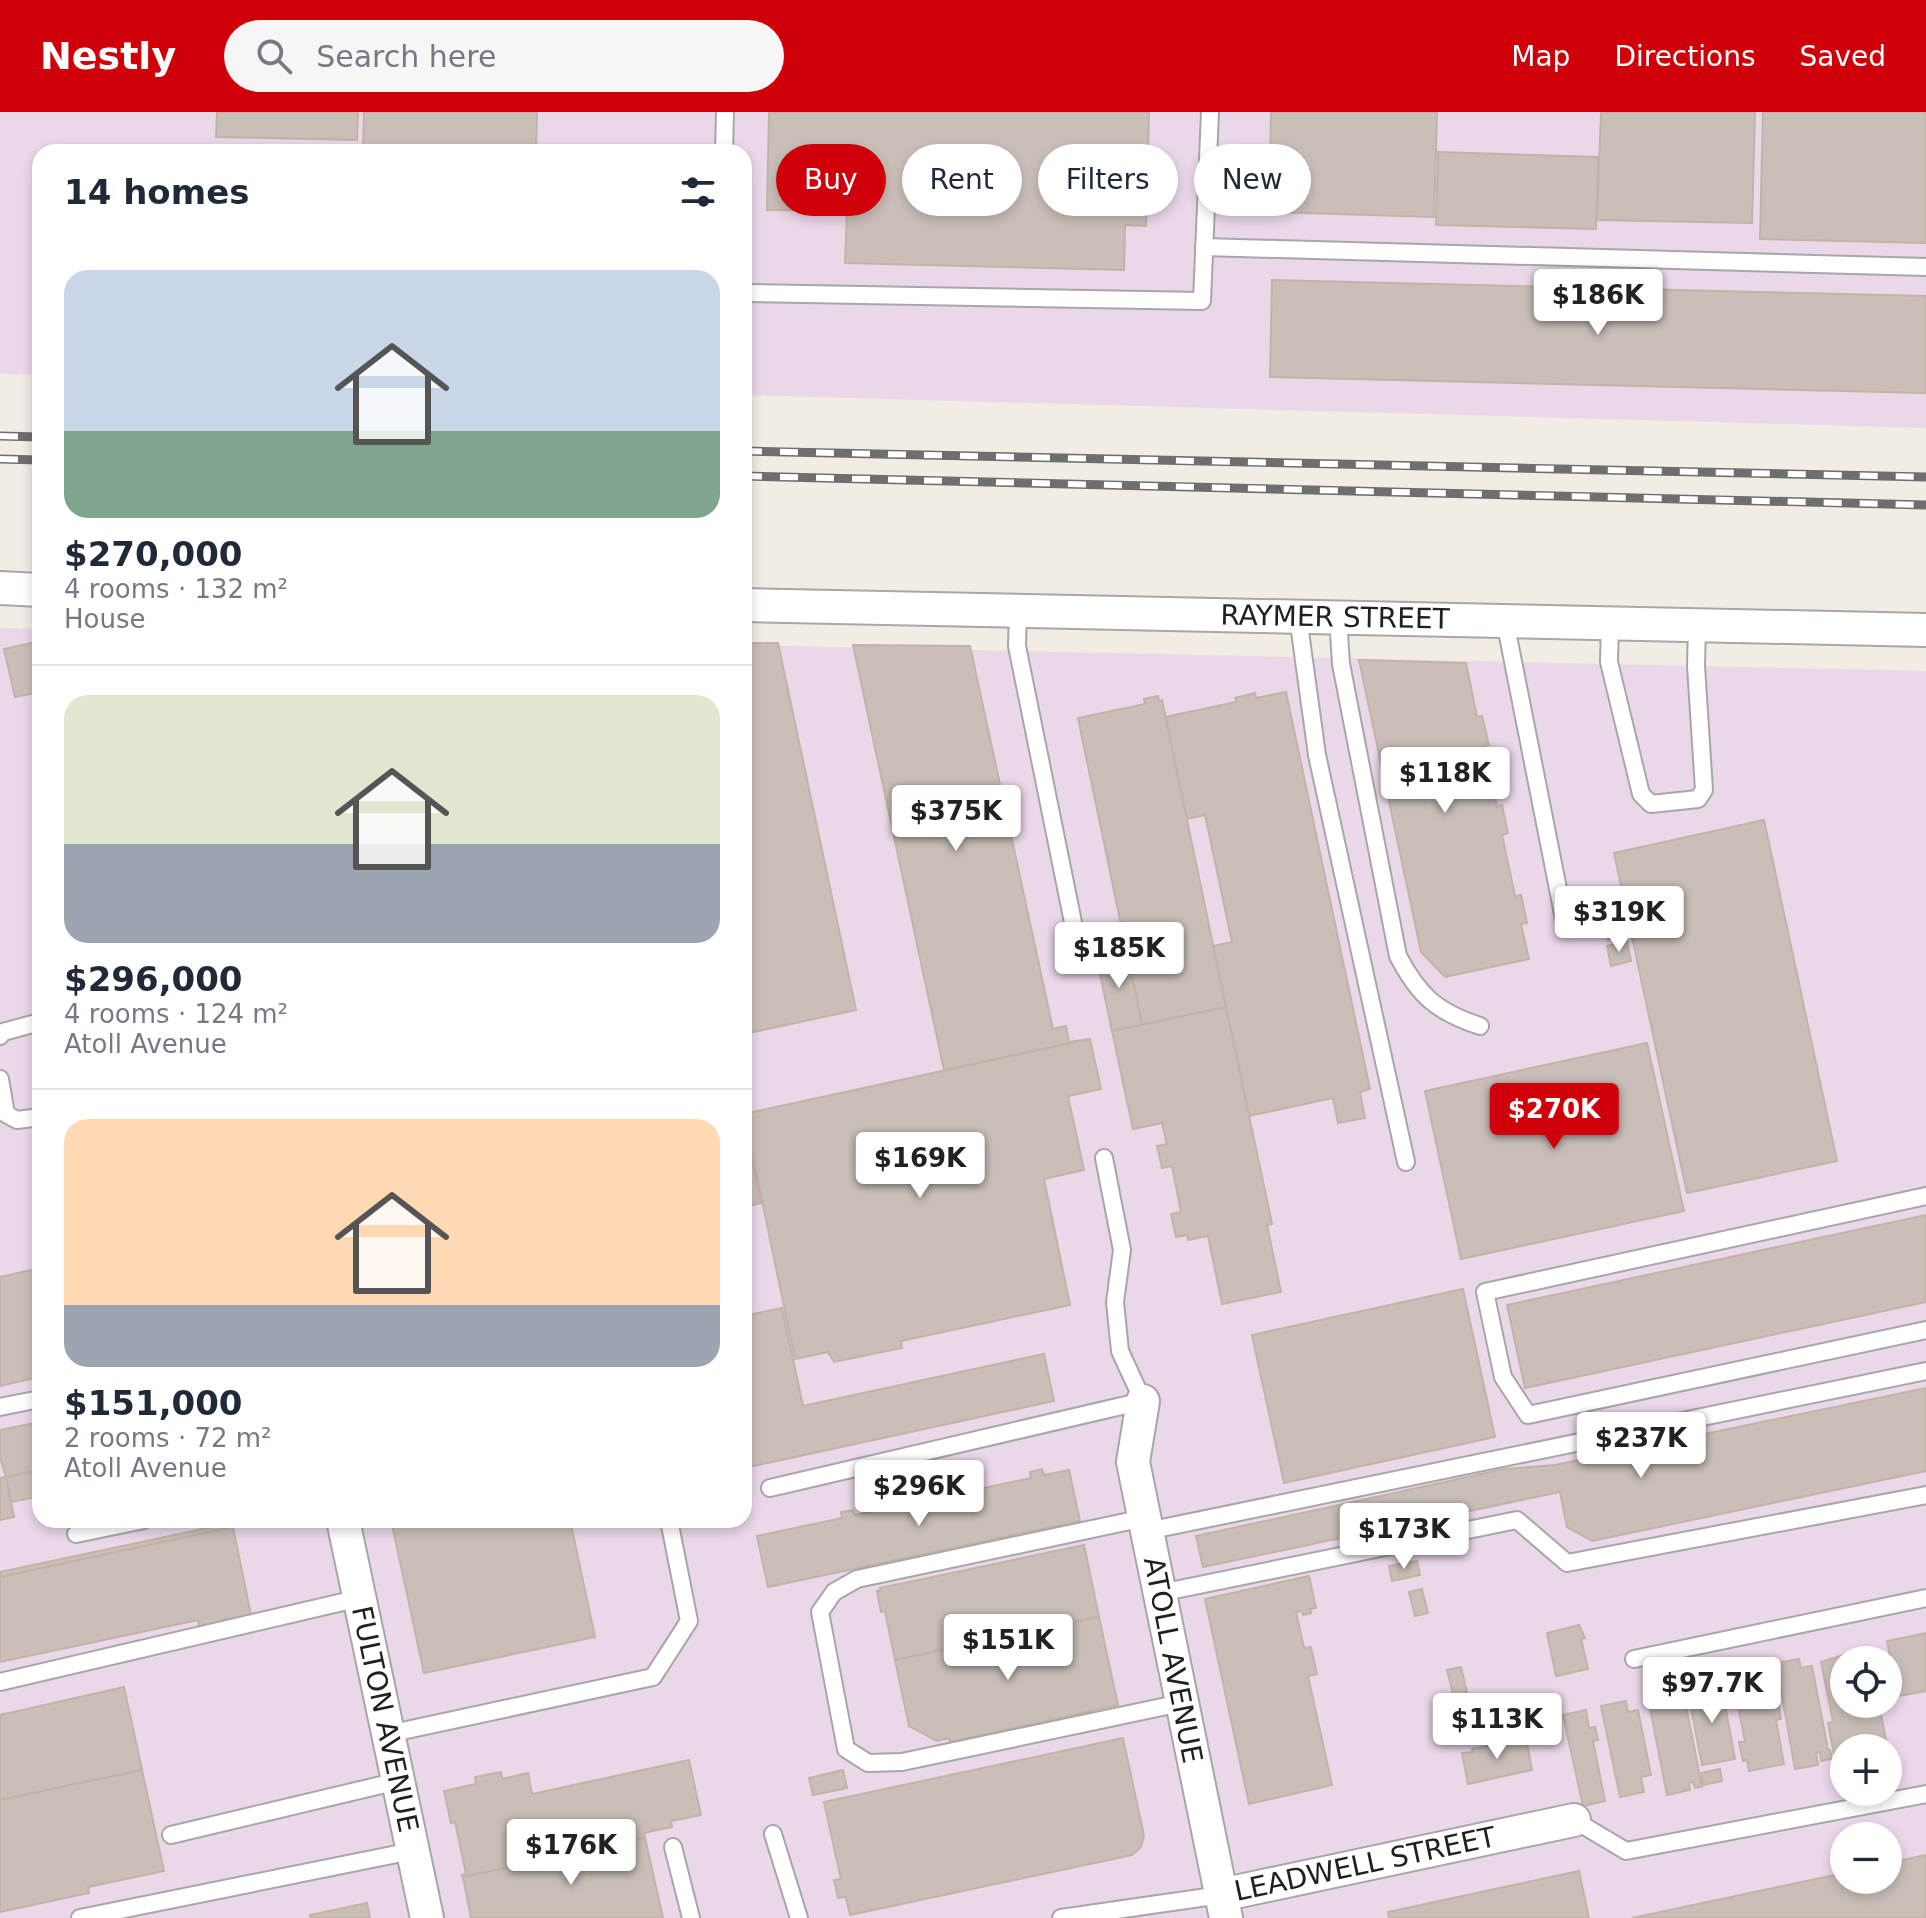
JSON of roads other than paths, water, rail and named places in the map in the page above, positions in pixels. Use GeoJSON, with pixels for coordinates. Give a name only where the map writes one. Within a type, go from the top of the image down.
{"type":"FeatureCollection","features":[{"type":"Feature","properties":{"kind":"street"},"geometry":{"type":"LineString","coordinates":[[0,588],[32,590]]}},
{"type":"Feature","properties":{"kind":"street","name":"RAYMER STREET"},"geometry":{"type":"LineString","coordinates":[[752,605],[1926,630]]}},
{"type":"Feature","properties":{"kind":"street","name":"ATOLL AVENUE"},"geometry":{"type":"LineString","coordinates":[[1143,1401],[1133,1462],[1223,1906]]}},
{"type":"Feature","properties":{"kind":"street","name":"FULTON AVENUE"},"geometry":{"type":"LineString","coordinates":[[345,1528],[427,1918]]}},
{"type":"Feature","properties":{"kind":"street","name":"LEADWELL STREET"},"geometry":{"type":"LineString","coordinates":[[1223,1906],[1574,1820]]}},
{"type":"Feature","properties":{"kind":"lane"},"geometry":{"type":"LineString","coordinates":[[724,144],[725,112]]}},
{"type":"Feature","properties":{"kind":"lane"},"geometry":{"type":"LineString","coordinates":[[752,293],[1202,301],[1210,112]]}},
{"type":"Feature","properties":{"kind":"lane"},"geometry":{"type":"LineString","coordinates":[[1204,247],[1926,267]]}},
{"type":"Feature","properties":{"kind":"lane"},"geometry":{"type":"LineString","coordinates":[[1018,611],[1017,646],[1076,937]]}},
{"type":"Feature","properties":{"kind":"lane"},"geometry":{"type":"LineString","coordinates":[[1298,617],[1317,755],[1406,1162]]}},
{"type":"Feature","properties":{"kind":"lane"},"geometry":{"type":"LineString","coordinates":[[1338,617],[1347,697],[1398,956],[1411,981],[1428,1000],[1455,1018],[1480,1026]]}},
{"type":"Feature","properties":{"kind":"lane"},"geometry":{"type":"LineString","coordinates":[[1505,621],[1564,919]]}},
{"type":"Feature","properties":{"kind":"lane"},"geometry":{"type":"LineString","coordinates":[[1610,623],[1609,662],[1641,794],[1651,804],[1660,805],[1698,799],[1704,790],[1696,666],[1697,625]]}},
{"type":"Feature","properties":{"kind":"lane"},"geometry":{"type":"LineString","coordinates":[[2,1034],[32,1025]]}},
{"type":"Feature","properties":{"kind":"lane"},"geometry":{"type":"LineString","coordinates":[[0,1079],[6,1114],[17,1120],[32,1118]]}},
{"type":"Feature","properties":{"kind":"lane"},"geometry":{"type":"LineString","coordinates":[[770,1488],[1143,1401],[1120,1351],[1115,1302],[1122,1250],[1104,1158]]}},
{"type":"Feature","properties":{"kind":"lane"},"geometry":{"type":"LineString","coordinates":[[1926,1196],[1485,1292],[1503,1377],[1528,1415],[1926,1330]]}},
{"type":"Feature","properties":{"kind":"lane"},"geometry":{"type":"LineString","coordinates":[[1181,1703],[902,1762],[868,1763],[846,1749],[820,1612],[834,1592],[857,1579],[1926,1371]]}},
{"type":"Feature","properties":{"kind":"lane"},"geometry":{"type":"LineString","coordinates":[[0,1407],[32,1401]]}},
{"type":"Feature","properties":{"kind":"lane"},"geometry":{"type":"LineString","coordinates":[[1160,1593],[1517,1520],[1567,1563],[1926,1495]]}},
{"type":"Feature","properties":{"kind":"lane"},"geometry":{"type":"LineString","coordinates":[[76,1534],[105,1528]]}},
{"type":"Feature","properties":{"kind":"lane"},"geometry":{"type":"LineString","coordinates":[[388,1734],[653,1677],[689,1621],[671,1528]]}},
{"type":"Feature","properties":{"kind":"lane"},"geometry":{"type":"LineString","coordinates":[[0,1682],[360,1598]]}},
{"type":"Feature","properties":{"kind":"lane"},"geometry":{"type":"LineString","coordinates":[[1634,1659],[1926,1598]]}},
{"type":"Feature","properties":{"kind":"lane"},"geometry":{"type":"LineString","coordinates":[[171,1835],[398,1781]]}},
{"type":"Feature","properties":{"kind":"lane"},"geometry":{"type":"LineString","coordinates":[[1574,1820],[1626,1851],[1926,1794]]}},
{"type":"Feature","properties":{"kind":"lane"},"geometry":{"type":"LineString","coordinates":[[773,1834],[799,1918]]}},
{"type":"Feature","properties":{"kind":"lane"},"geometry":{"type":"LineString","coordinates":[[673,1847],[691,1918]]}},
{"type":"Feature","properties":{"kind":"lane"},"geometry":{"type":"LineString","coordinates":[[80,1918],[412,1851]]}},
{"type":"Feature","properties":{"kind":"lane","name":"LEADWELL STREET"},"geometry":{"type":"LineString","coordinates":[[1061,1918],[1223,1906]]}},
{"type":"Feature","properties":{"kind":"railway"},"geometry":{"type":"LineString","coordinates":[[0,436],[32,437]]}},
{"type":"Feature","properties":{"kind":"railway"},"geometry":{"type":"LineString","coordinates":[[752,451],[1926,477]]}},
{"type":"Feature","properties":{"kind":"railway"},"geometry":{"type":"LineString","coordinates":[[0,459],[32,460]]}},
{"type":"Feature","properties":{"kind":"railway"},"geometry":{"type":"LineString","coordinates":[[752,476],[1926,505]]}}]}
